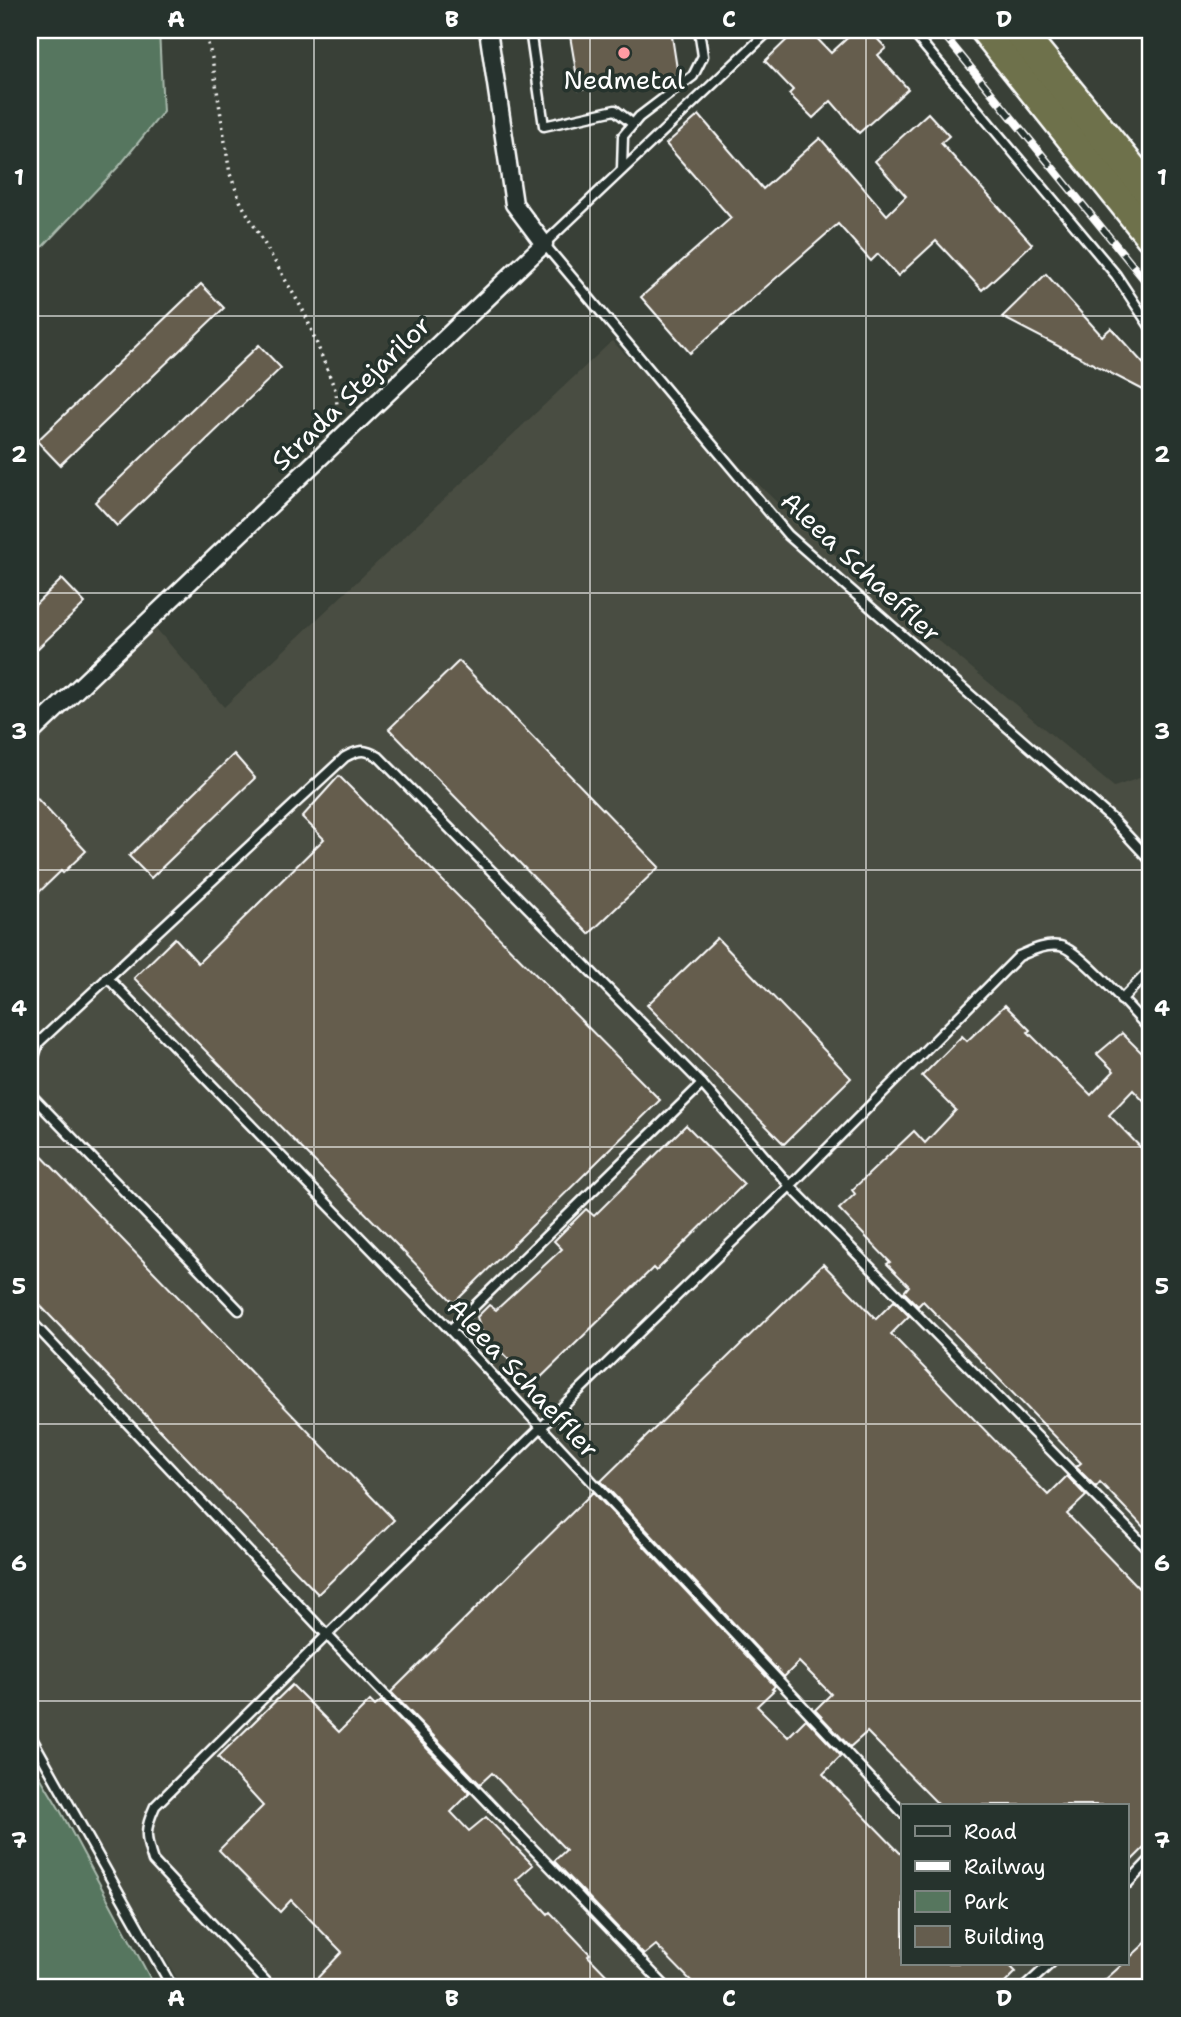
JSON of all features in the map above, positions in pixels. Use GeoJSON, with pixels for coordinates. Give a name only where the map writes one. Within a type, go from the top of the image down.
{"type":"FeatureCollection","features":[{"type":"Feature","properties":{"kind":"highway"},"geometry":{"type":"LineString","coordinates":[[986,30],[1151,236]]}},
{"type":"Feature","properties":{"kind":"highway"},"geometry":{"type":"LineString","coordinates":[[1018,30],[1151,193]]}},
{"type":"Feature","properties":{"kind":"street"},"geometry":{"type":"LineString","coordinates":[[488,30],[514,204],[544,244]]}},
{"type":"Feature","properties":{"kind":"street","name":"Strada Stejarilor"},"geometry":{"type":"LineString","coordinates":[[30,734],[544,244]]}},
{"type":"Feature","properties":{"kind":"lane"},"geometry":{"type":"LineString","coordinates":[[530,30],[544,126],[615,110],[633,124]]}},
{"type":"Feature","properties":{"kind":"lane"},"geometry":{"type":"LineString","coordinates":[[622,169],[623,136],[639,117],[693,76],[703,56],[699,30]]}},
{"type":"Feature","properties":{"kind":"lane"},"geometry":{"type":"LineString","coordinates":[[544,244],[770,30]]}},
{"type":"Feature","properties":{"kind":"lane"},"geometry":{"type":"LineString","coordinates":[[911,30],[1116,275],[1151,328]]}},
{"type":"Feature","properties":{"kind":"lane","name":"Aleea Schaeffler"},"geometry":{"type":"LineString","coordinates":[[544,244],[788,536],[1112,819],[1151,861]]}},
{"type":"Feature","properties":{"kind":"lane"},"geometry":{"type":"LineString","coordinates":[[30,1069],[39,1042],[107,977],[345,757],[366,750],[379,757],[702,1084],[790,1186],[1151,1552]]}},
{"type":"Feature","properties":{"kind":"lane"},"geometry":{"type":"LineString","coordinates":[[271,1987],[153,1861],[147,1843],[147,1823],[155,1806],[177,1782],[790,1186],[1019,956],[1043,945],[1064,946],[1080,957],[1151,1031]]}},
{"type":"Feature","properties":{"kind":"lane"},"geometry":{"type":"LineString","coordinates":[[1121,1000],[1151,969]]}},
{"type":"Feature","properties":{"kind":"lane","name":"Aleea Schaeffler"},"geometry":{"type":"LineString","coordinates":[[107,977],[450,1330],[901,1810]]}},
{"type":"Feature","properties":{"kind":"lane"},"geometry":{"type":"LineString","coordinates":[[30,1079],[32,1096],[239,1310]]}},
{"type":"Feature","properties":{"kind":"lane"},"geometry":{"type":"LineString","coordinates":[[450,1330],[702,1084]]}},
{"type":"Feature","properties":{"kind":"lane"},"geometry":{"type":"LineString","coordinates":[[30,1320],[327,1635],[666,1987]]}},
{"type":"Feature","properties":{"kind":"lane"},"geometry":{"type":"LineString","coordinates":[[30,1735],[172,1987]]}},
{"type":"Feature","properties":{"kind":"lane"},"geometry":{"type":"LineString","coordinates":[[1128,1883],[1151,1859]]}},
{"type":"Feature","properties":{"kind":"lane"},"geometry":{"type":"LineString","coordinates":[[1025,1987],[1048,1965]]}},
{"type":"Feature","properties":{"kind":"path"},"geometry":{"type":"LineString","coordinates":[[204,30],[212,58],[230,174],[242,203],[305,314],[336,392],[340,437]]}},
{"type":"Feature","properties":{"kind":"shaded area"},"geometry":{"type":"Polygon","coordinates":[[[612,341],[800,525],[1114,787],[1151,774],[1151,1987],[182,1987],[30,1728],[30,745],[153,625],[224,707],[612,341]]]}},
{"type":"Feature","properties":{"kind":"green space"},"geometry":{"type":"Polygon","coordinates":[[[30,30],[159,30],[163,112],[120,165],[30,260],[30,30]]]}},
{"type":"Feature","properties":{"kind":"green space"},"geometry":{"type":"Polygon","coordinates":[[[30,1760],[60,1810],[155,1987],[30,1987],[30,1760]]]}},
{"type":"Feature","properties":{"kind":"building","name":"Nedmetal"},"geometry":{"type":"Polygon","coordinates":[[[569,30],[671,30],[678,75],[579,89],[569,30]]]}},
{"type":"Feature","properties":{"kind":"building"},"geometry":{"type":"Polygon","coordinates":[[[797,30],[809,30],[831,53],[856,30],[869,30],[886,48],[878,55],[908,89],[859,133],[831,101],[813,118],[789,94],[793,90],[765,61],[797,30]]]}},
{"type":"Feature","properties":{"kind":"building"},"geometry":{"type":"Polygon","coordinates":[[[928,113],[949,136],[941,143],[1032,244],[982,290],[936,241],[898,276],[878,254],[871,261],[838,224],[690,353],[641,297],[731,218],[666,144],[699,115],[763,189],[820,138],[887,215],[906,196],[875,161],[928,113]]]}},
{"type":"Feature","properties":{"kind":"building"},"geometry":{"type":"Polygon","coordinates":[[[1046,274],[1102,336],[1111,328],[1151,372],[1151,394],[1002,317],[1046,274]]]}},
{"type":"Feature","properties":{"kind":"building"},"geometry":{"type":"Polygon","coordinates":[[[201,284],[224,308],[60,465],[37,441],[201,284]]]}},
{"type":"Feature","properties":{"kind":"building"},"geometry":{"type":"Polygon","coordinates":[[[259,345],[281,368],[117,526],[95,502],[259,345]]]}},
{"type":"Feature","properties":{"kind":"building"},"geometry":{"type":"Polygon","coordinates":[[[62,579],[85,603],[30,656],[30,610],[62,579]]]}},
{"type":"Feature","properties":{"kind":"building"},"geometry":{"type":"Polygon","coordinates":[[[459,661],[659,867],[589,934],[389,729],[459,661]]]}},
{"type":"Feature","properties":{"kind":"building"},"geometry":{"type":"Polygon","coordinates":[[[234,754],[255,778],[151,878],[129,856],[234,754]]]}},
{"type":"Feature","properties":{"kind":"building"},"geometry":{"type":"Polygon","coordinates":[[[339,776],[660,1100],[454,1303],[134,978],[175,938],[198,963],[324,839],[302,817],[339,776]]]}},
{"type":"Feature","properties":{"kind":"building"},"geometry":{"type":"Polygon","coordinates":[[[30,791],[86,851],[30,901],[30,791]]]}},
{"type":"Feature","properties":{"kind":"building"},"geometry":{"type":"Polygon","coordinates":[[[717,938],[851,1078],[784,1144],[647,1005],[717,938]]]}},
{"type":"Feature","properties":{"kind":"building"},"geometry":{"type":"Polygon","coordinates":[[[1005,1005],[1091,1095],[1114,1071],[1097,1054],[1122,1033],[1151,1062],[1151,1109],[1133,1090],[1109,1115],[1151,1158],[1151,1535],[1100,1482],[1096,1487],[1076,1467],[1081,1463],[923,1301],[918,1306],[904,1292],[909,1286],[839,1209],[855,1194],[852,1190],[914,1131],[925,1143],[956,1110],[922,1076],[962,1036],[967,1041],[1005,1005]]]}},
{"type":"Feature","properties":{"kind":"building"},"geometry":{"type":"Polygon","coordinates":[[[686,1125],[744,1184],[656,1271],[653,1268],[533,1385],[482,1332],[477,1317],[489,1305],[496,1310],[562,1249],[554,1241],[586,1209],[594,1216],[686,1125]]]}},
{"type":"Feature","properties":{"kind":"building"},"geometry":{"type":"Polygon","coordinates":[[[30,1144],[394,1520],[318,1594],[30,1295],[30,1144]]]}},
{"type":"Feature","properties":{"kind":"building"},"geometry":{"type":"Polygon","coordinates":[[[823,1264],[876,1319],[894,1301],[909,1316],[891,1334],[1048,1495],[1067,1476],[1086,1496],[1067,1514],[1151,1601],[1151,1841],[1128,1864],[1128,1804],[938,1804],[867,1732],[850,1747],[815,1710],[831,1694],[799,1662],[784,1677],[601,1481],[823,1264]]]}},
{"type":"Feature","properties":{"kind":"building"},"geometry":{"type":"Polygon","coordinates":[[[593,1492],[775,1686],[757,1706],[788,1737],[806,1719],[841,1756],[823,1774],[901,1854],[901,1965],[1009,1965],[1016,1972],[1001,1987],[697,1987],[656,1945],[644,1955],[554,1861],[566,1850],[492,1773],[480,1784],[391,1692],[593,1492]]]}},
{"type":"Feature","properties":{"kind":"building"},"geometry":{"type":"Polygon","coordinates":[[[292,1685],[339,1732],[370,1701],[375,1706],[381,1701],[470,1793],[451,1812],[469,1831],[486,1817],[533,1865],[516,1880],[548,1914],[550,1912],[618,1987],[309,1987],[342,1952],[291,1900],[280,1912],[219,1850],[263,1806],[218,1757],[292,1685]]]}},
{"type":"Feature","properties":{"kind":"building"},"geometry":{"type":"Polygon","coordinates":[[[1151,1938],[1151,1987],[1097,1987],[1122,1965],[1128,1965],[1128,1959],[1151,1938]]]}},
{"type":"Feature","properties":{"kind":"railway"},"geometry":{"type":"LineString","coordinates":[[940,30],[1151,288]]}},
{"type":"Feature","properties":{"kind":"place","name":"Nedmetal"},"geometry":{"type":"Point","coordinates":[624,53]}}]}
